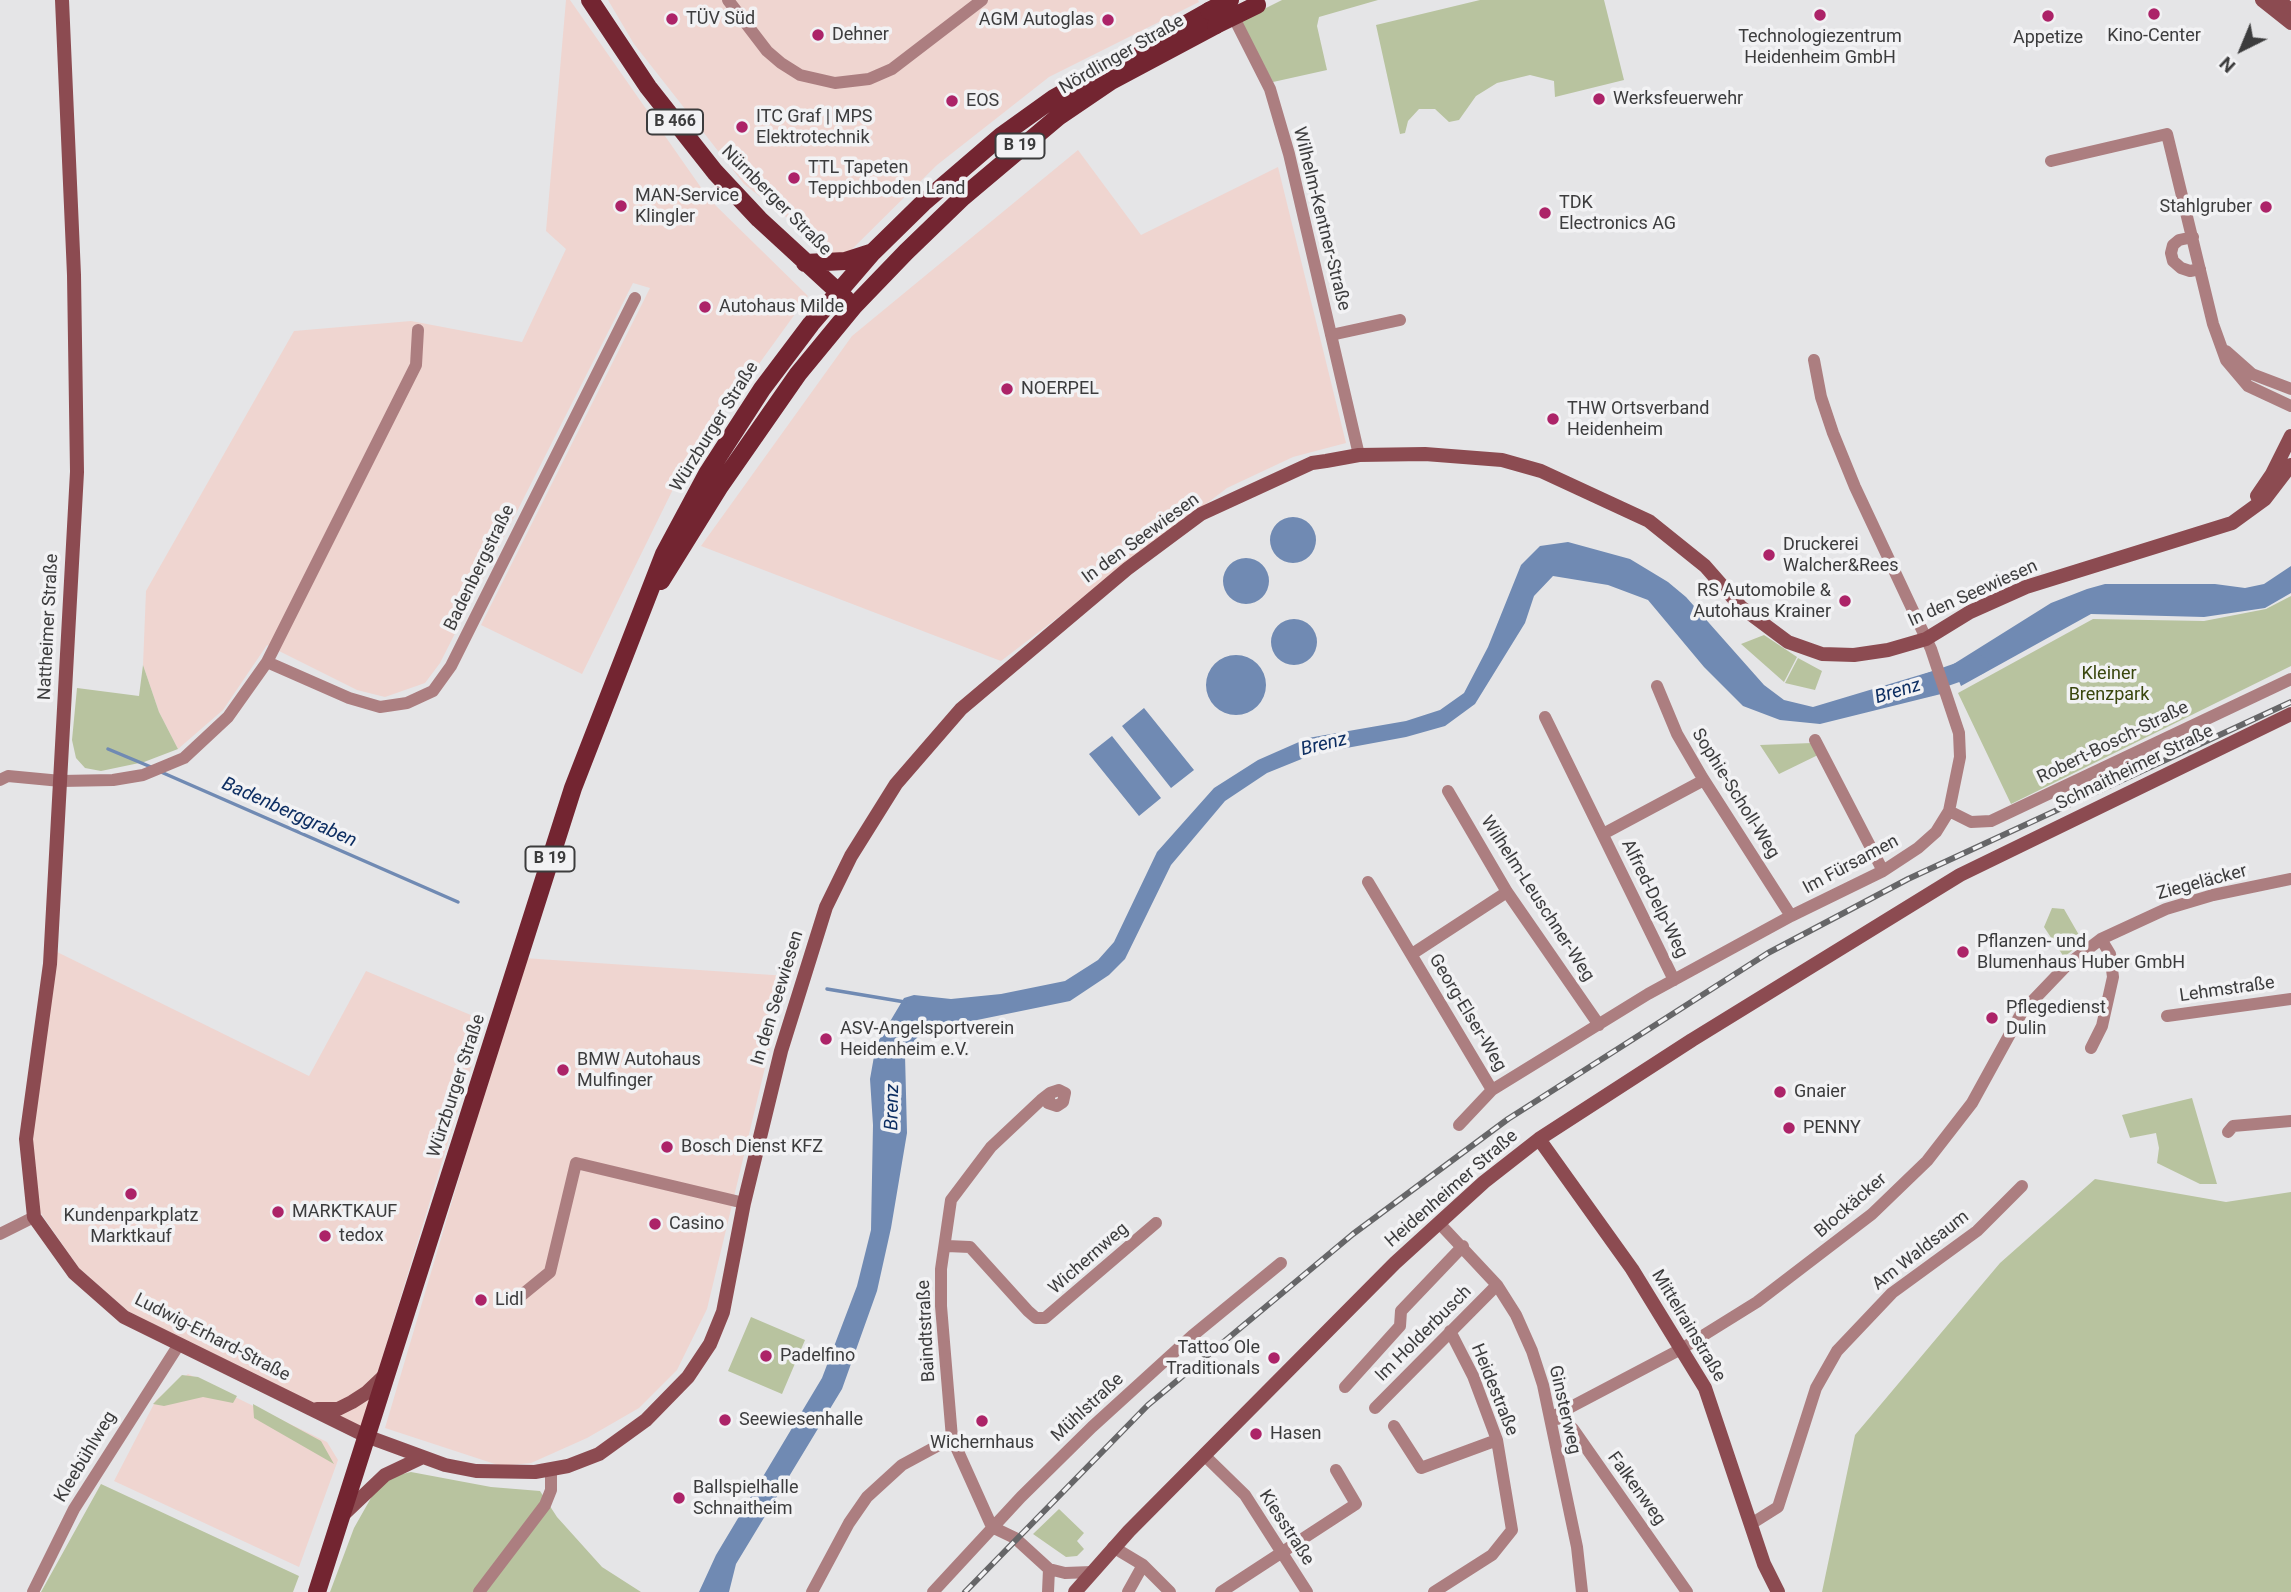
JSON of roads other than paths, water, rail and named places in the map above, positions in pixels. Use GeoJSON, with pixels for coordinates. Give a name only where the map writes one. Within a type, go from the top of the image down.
{"type":"FeatureCollection","features":[{"type":"Feature","properties":{"kind":"main road","name":"Nürnberger Straße"},"geometry":{"type":"LineString","coordinates":[[590,0],[635,69],[697,150],[744,204],[838,292]]}},
{"type":"Feature","properties":{"kind":"main road","name":"Nördlinger Straße"},"geometry":{"type":"LineString","coordinates":[[854,306],[963,197],[1033,136],[1093,92],[1213,18],[1227,0]]}},
{"type":"Feature","properties":{"kind":"main road","name":"Nördlinger Straße"},"geometry":{"type":"LineString","coordinates":[[838,292],[873,252],[955,174],[1043,106],[1120,58],[1213,18],[1263,3]]}},
{"type":"Feature","properties":{"kind":"main road","name":"B 19"},"geometry":{"type":"LineString","coordinates":[[806,263],[845,261],[873,252]]}},
{"type":"Feature","properties":{"kind":"main road","name":"B 466"},"geometry":{"type":"LineString","coordinates":[[838,292],[854,306]]}},
{"type":"Feature","properties":{"kind":"main road","name":"Würzburger Straße"},"geometry":{"type":"LineString","coordinates":[[317,1592],[573,788],[615,676],[673,536],[732,433],[790,350],[838,292]]}},
{"type":"Feature","properties":{"kind":"main road","name":"Würzburger Straße"},"geometry":{"type":"LineString","coordinates":[[650,597],[764,421],[854,306]]}},
{"type":"Feature","properties":{"kind":"street","name":"Nattheimer Straße"},"geometry":{"type":"LineString","coordinates":[[34,1217],[26,1139],[50,964],[77,472],[74,275],[62,0]]}},
{"type":"Feature","properties":{"kind":"street"},"geometry":{"type":"LineString","coordinates":[[728,0],[767,51],[782,63],[800,75],[835,83],[870,79],[892,69],[982,0]]}},
{"type":"Feature","properties":{"kind":"street","name":"Wilhelm-Kentner-Straße"},"geometry":{"type":"LineString","coordinates":[[1227,0],[1270,89],[1304,213],[1359,455]]}},
{"type":"Feature","properties":{"kind":"street"},"geometry":{"type":"LineString","coordinates":[[2262,0],[2291,23]]}},
{"type":"Feature","properties":{"kind":"street"},"geometry":{"type":"LineString","coordinates":[[2278,0],[2291,9]]}},
{"type":"Feature","properties":{"kind":"street"},"geometry":{"type":"LineString","coordinates":[[2051,161],[2167,134],[2221,347],[2241,381],[2264,396],[2291,406]]}},
{"type":"Feature","properties":{"kind":"street"},"geometry":{"type":"LineString","coordinates":[[2193,237],[2179,240],[2173,245],[2171,253],[2173,261],[2181,268],[2190,271],[2200,268]]}},
{"type":"Feature","properties":{"kind":"street","name":"Badenbergstraße"},"geometry":{"type":"LineString","coordinates":[[267,662],[349,698],[380,707],[407,703],[433,691],[452,666],[635,298]]}},
{"type":"Feature","properties":{"kind":"street"},"geometry":{"type":"LineString","coordinates":[[1331,335],[1400,320]]}},
{"type":"Feature","properties":{"kind":"street"},"geometry":{"type":"LineString","coordinates":[[0,780],[8,776],[61,781],[113,780],[143,775],[184,758],[228,718],[267,662],[416,365],[418,330]]}},
{"type":"Feature","properties":{"kind":"street"},"geometry":{"type":"LineString","coordinates":[[2221,347],[2252,374],[2291,389]]}},
{"type":"Feature","properties":{"kind":"street","name":"Im Fürsamen"},"geometry":{"type":"LineString","coordinates":[[1459,1125],[1492,1090],[1599,1025],[1674,980],[1791,916],[1882,871],[1919,848],[1936,832],[1949,811],[1960,757],[1959,733],[1926,639],[1846,466],[1821,397],[1814,360]]}},
{"type":"Feature","properties":{"kind":"street","name":"In den Seewiesen"},"geometry":{"type":"LineString","coordinates":[[2215,529],[2258,496],[2291,436]]}},
{"type":"Feature","properties":{"kind":"street","name":"In den Seewiesen"},"geometry":{"type":"LineString","coordinates":[[366,1436],[423,1457],[476,1471],[518,1473],[551,1470],[568,1466],[612,1446],[646,1420],[688,1377],[710,1344],[723,1312],[744,1203],[780,1051],[826,907],[851,856],[900,778],[961,709],[1127,569],[1201,514],[1312,463],[1359,455],[1502,460],[1541,471],[1649,521],[1705,566],[1741,607],[1788,642],[1822,654],[1888,650],[1926,639],[1970,612],[2026,587],[2215,529],[2251,512],[2273,490],[2291,465]]}},
{"type":"Feature","properties":{"kind":"street","name":"Robert-Bosch-Straße"},"geometry":{"type":"LineString","coordinates":[[1949,811],[1971,822],[1991,821],[2291,679]]}},
{"type":"Feature","properties":{"kind":"street","name":"Sophie-Scholl-Weg"},"geometry":{"type":"LineString","coordinates":[[1657,686],[1677,733],[1704,780],[1791,916]]}},
{"type":"Feature","properties":{"kind":"street","name":"Schnaitheimer Straße"},"geometry":{"type":"LineString","coordinates":[[1996,857],[2291,714]]}},
{"type":"Feature","properties":{"kind":"street","name":"Alfred-Delp-Weg"},"geometry":{"type":"LineString","coordinates":[[1545,717],[1674,980]]}},
{"type":"Feature","properties":{"kind":"street"},"geometry":{"type":"LineString","coordinates":[[1815,740],[1882,871]]}},
{"type":"Feature","properties":{"kind":"street","name":"Alfred-Delp-Weg"},"geometry":{"type":"LineString","coordinates":[[1603,834],[1704,780]]}},
{"type":"Feature","properties":{"kind":"street","name":"Wilhelm-Leuschner-Weg"},"geometry":{"type":"LineString","coordinates":[[1448,791],[1507,892],[1599,1025]]}},
{"type":"Feature","properties":{"kind":"street","name":"Heidenheimer Straße"},"geometry":{"type":"LineString","coordinates":[[1075,1592],[1114,1547],[1395,1263],[1507,1163],[1539,1139],[1882,922],[1996,857]]}},
{"type":"Feature","properties":{"kind":"street","name":"Ziegeläcker"},"geometry":{"type":"LineString","coordinates":[[2124,926],[2209,896],[2291,879]]}},
{"type":"Feature","properties":{"kind":"street","name":"Georg-Elser-Weg"},"geometry":{"type":"LineString","coordinates":[[1368,882],[1492,1090]]}},
{"type":"Feature","properties":{"kind":"street","name":"Georg-Elser-Weg"},"geometry":{"type":"LineString","coordinates":[[1412,954],[1507,892]]}},
{"type":"Feature","properties":{"kind":"street","name":"Blockäcker"},"geometry":{"type":"LineString","coordinates":[[1550,1418],[1683,1348],[1757,1301],[1824,1253],[1872,1214],[1927,1161],[1972,1103],[2022,1012],[2067,965],[2101,939],[2124,926]]}},
{"type":"Feature","properties":{"kind":"street"},"geometry":{"type":"LineString","coordinates":[[2091,1048],[2102,1026],[2113,977],[2110,954],[2101,939]]}},
{"type":"Feature","properties":{"kind":"street","name":"Lehmstraße"},"geometry":{"type":"LineString","coordinates":[[2167,1016],[2291,999]]}},
{"type":"Feature","properties":{"kind":"street","name":"Baindtstraße"},"geometry":{"type":"LineString","coordinates":[[992,1527],[952,1438],[941,1306],[941,1269],[947,1246],[951,1200],[1008,1129],[1051,1093]]}},
{"type":"Feature","properties":{"kind":"street"},"geometry":{"type":"LineString","coordinates":[[2228,1132],[2233,1126],[2291,1121]]}},
{"type":"Feature","properties":{"kind":"street","name":"Mittelrainstraße"},"geometry":{"type":"LineString","coordinates":[[1539,1139],[1632,1269],[1683,1348],[1705,1388],[1751,1524],[1778,1592]]}},
{"type":"Feature","properties":{"kind":"street"},"geometry":{"type":"LineString","coordinates":[[517,1299],[550,1272],[576,1163],[744,1203]]}},
{"type":"Feature","properties":{"kind":"street","name":"Am Waldsaum"},"geometry":{"type":"LineString","coordinates":[[1751,1524],[1778,1507],[1816,1388],[1837,1351],[1892,1293],[1977,1231],[2022,1186]]}},
{"type":"Feature","properties":{"kind":"street"},"geometry":{"type":"LineString","coordinates":[[0,1234],[34,1217]]}},
{"type":"Feature","properties":{"kind":"street","name":"Ludwig-Erhard-Straße"},"geometry":{"type":"LineString","coordinates":[[34,1217],[74,1273],[124,1317],[178,1346],[366,1436]]}},
{"type":"Feature","properties":{"kind":"street","name":"Wichernweg"},"geometry":{"type":"LineString","coordinates":[[947,1246],[970,1247],[1028,1311],[1037,1318],[1045,1318],[1156,1223]]}},
{"type":"Feature","properties":{"kind":"street","name":"Ginsterweg"},"geometry":{"type":"LineString","coordinates":[[1439,1223],[1463,1245],[1497,1285],[1516,1315],[1532,1351],[1550,1418],[1577,1547],[1582,1592]]}},
{"type":"Feature","properties":{"kind":"street","name":"Im Holderbusch"},"geometry":{"type":"LineString","coordinates":[[1345,1387],[1401,1326],[1401,1311],[1463,1245]]}},
{"type":"Feature","properties":{"kind":"street","name":"Mühlstraße"},"geometry":{"type":"LineString","coordinates":[[933,1592],[992,1527],[1092,1427],[1162,1363],[1281,1263]]}},
{"type":"Feature","properties":{"kind":"street","name":"Im Holderbusch"},"geometry":{"type":"LineString","coordinates":[[1375,1408],[1497,1285]]}},
{"type":"Feature","properties":{"kind":"street","name":"Heidestraße"},"geometry":{"type":"LineString","coordinates":[[1434,1592],[1492,1555],[1512,1531],[1497,1440],[1473,1377],[1450,1331]]}},
{"type":"Feature","properties":{"kind":"street","name":"Kleebühlweg"},"geometry":{"type":"LineString","coordinates":[[33,1592],[74,1509],[178,1346]]}},
{"type":"Feature","properties":{"kind":"street"},"geometry":{"type":"LineString","coordinates":[[312,1410],[345,1405],[366,1393],[386,1373]]}},
{"type":"Feature","properties":{"kind":"street","name":"Falkenweg"},"geometry":{"type":"LineString","coordinates":[[1550,1418],[1562,1419],[1573,1429],[1687,1592]]}},
{"type":"Feature","properties":{"kind":"street"},"geometry":{"type":"LineString","coordinates":[[1394,1426],[1421,1468],[1497,1440]]}},
{"type":"Feature","properties":{"kind":"street"},"geometry":{"type":"LineString","coordinates":[[812,1592],[849,1523],[867,1497],[902,1465],[952,1438]]}},
{"type":"Feature","properties":{"kind":"street","name":"Kiesstraße"},"geometry":{"type":"LineString","coordinates":[[1204,1455],[1245,1495],[1307,1592]]}},
{"type":"Feature","properties":{"kind":"street"},"geometry":{"type":"LineString","coordinates":[[343,1515],[385,1475],[423,1457]]}},
{"type":"Feature","properties":{"kind":"street"},"geometry":{"type":"LineString","coordinates":[[479,1592],[545,1505],[551,1490],[551,1470]]}},
{"type":"Feature","properties":{"kind":"street"},"geometry":{"type":"LineString","coordinates":[[1222,1592],[1356,1504],[1336,1470]]}},
{"type":"Feature","properties":{"kind":"street"},"geometry":{"type":"LineString","coordinates":[[992,1527],[1015,1538],[1049,1569],[1065,1573],[1092,1572]]}},
{"type":"Feature","properties":{"kind":"street"},"geometry":{"type":"LineString","coordinates":[[1114,1547],[1143,1565],[1170,1592]]}},
{"type":"Feature","properties":{"kind":"street"},"geometry":{"type":"LineString","coordinates":[[1128,1592],[1143,1565]]}},
{"type":"Feature","properties":{"kind":"street"},"geometry":{"type":"LineString","coordinates":[[1048,1592],[1049,1569]]}},
{"type":"Feature","properties":{"kind":"water"},"geometry":{"type":"Polygon","coordinates":[[[1293,517],[1309,524],[1316,540],[1309,556],[1293,563],[1277,556],[1270,540],[1277,524],[1293,517]]]}},
{"type":"Feature","properties":{"kind":"water"},"geometry":{"type":"Polygon","coordinates":[[[1568,542],[1630,559],[1668,582],[1686,597],[1764,685],[1784,700],[1813,707],[1933,671],[1941,694],[1820,724],[1780,720],[1743,706],[1704,667],[1648,600],[1608,585],[1553,576],[1534,596],[1525,623],[1475,704],[1445,726],[1406,737],[1314,754],[1267,773],[1225,801],[1171,865],[1125,959],[1109,975],[1070,1001],[938,1028],[919,1035],[905,1055],[907,1133],[891,1228],[877,1291],[842,1389],[736,1564],[729,1592],[699,1592],[716,1555],[822,1378],[857,1286],[871,1230],[873,1125],[870,1079],[876,1045],[904,998],[914,995],[951,999],[1001,994],[1065,981],[1098,960],[1114,942],[1157,852],[1214,788],[1258,760],[1308,738],[1406,721],[1440,710],[1464,693],[1488,647],[1521,565],[1540,546],[1568,542]]]}},
{"type":"Feature","properties":{"kind":"water"},"geometry":{"type":"Polygon","coordinates":[[[1246,558],[1262,565],[1269,581],[1262,597],[1246,604],[1230,597],[1223,581],[1230,565],[1246,558]]]}},
{"type":"Feature","properties":{"kind":"water"},"geometry":{"type":"Polygon","coordinates":[[[2291,566],[2291,593],[2265,608],[2204,617],[2091,614],[1961,686],[1952,665],[2051,603],[2087,589],[2105,584],[2215,584],[2245,588],[2264,584],[2291,566]]]}},
{"type":"Feature","properties":{"kind":"water"},"geometry":{"type":"Polygon","coordinates":[[[1294,619],[1310,626],[1317,642],[1310,658],[1294,665],[1278,658],[1271,642],[1278,626],[1294,619]]]}},
{"type":"Feature","properties":{"kind":"water"},"geometry":{"type":"Polygon","coordinates":[[[1236,655],[1257,664],[1266,685],[1257,706],[1236,715],[1215,706],[1206,685],[1215,664],[1236,655]]]}},
{"type":"Feature","properties":{"kind":"water"},"geometry":{"type":"Polygon","coordinates":[[[1144,708],[1194,770],[1171,788],[1122,726],[1144,708]]]}},
{"type":"Feature","properties":{"kind":"water"},"geometry":{"type":"Polygon","coordinates":[[[1112,736],[1161,798],[1139,816],[1089,754],[1112,736]]]}},
{"type":"Feature","properties":{"kind":"waterway","name":"Brenz"},"geometry":{"type":"LineString","coordinates":[[1922,685],[1979,665]]}},
{"type":"Feature","properties":{"kind":"waterway","name":"Badenberggraben"},"geometry":{"type":"LineString","coordinates":[[108,749],[151,767]]}},
{"type":"Feature","properties":{"kind":"waterway","name":"Badenberggraben"},"geometry":{"type":"LineString","coordinates":[[161,772],[458,902]]}},
{"type":"Feature","properties":{"kind":"waterway","name":"Badenberggraben"},"geometry":{"type":"LineString","coordinates":[[827,989],[905,1002]]}},
{"type":"Feature","properties":{"kind":"railway"},"geometry":{"type":"LineString","coordinates":[[965,1592],[1148,1405],[1353,1234],[1508,1119],[1768,953],[1908,879],[2291,702]]}},
{"type":"Feature","properties":{"kind":"place","name":"Kino-Center"},"geometry":{"type":"Point","coordinates":[2154,14]}},
{"type":"Feature","properties":{"kind":"place","name":"Technologiezentrum Heidenheim GmbH"},"geometry":{"type":"Point","coordinates":[1820,15]}},
{"type":"Feature","properties":{"kind":"place","name":"Appetize"},"geometry":{"type":"Point","coordinates":[2048,16]}},
{"type":"Feature","properties":{"kind":"place","name":"TÜV Süd"},"geometry":{"type":"Point","coordinates":[672,19]}},
{"type":"Feature","properties":{"kind":"place","name":"AGM Autoglas"},"geometry":{"type":"Point","coordinates":[1108,20]}},
{"type":"Feature","properties":{"kind":"place","name":"Dehner"},"geometry":{"type":"Point","coordinates":[818,35]}},
{"type":"Feature","properties":{"kind":"place","name":"Werksfeuerwehr"},"geometry":{"type":"Point","coordinates":[1599,99]}},
{"type":"Feature","properties":{"kind":"place","name":"EOS"},"geometry":{"type":"Point","coordinates":[952,101]}},
{"type":"Feature","properties":{"kind":"place","name":"ITC Graf | MPS Elektrotechnik"},"geometry":{"type":"Point","coordinates":[742,127]}},
{"type":"Feature","properties":{"kind":"place","name":"TTL Tapeten Teppichboden Land"},"geometry":{"type":"Point","coordinates":[794,178]}},
{"type":"Feature","properties":{"kind":"place","name":"MAN-Service Klingler"},"geometry":{"type":"Point","coordinates":[621,206]}},
{"type":"Feature","properties":{"kind":"place","name":"Stahlgruber"},"geometry":{"type":"Point","coordinates":[2266,207]}},
{"type":"Feature","properties":{"kind":"place","name":"TDK Electronics AG"},"geometry":{"type":"Point","coordinates":[1545,213]}},
{"type":"Feature","properties":{"kind":"place","name":"Autohaus Milde"},"geometry":{"type":"Point","coordinates":[705,307]}},
{"type":"Feature","properties":{"kind":"place","name":"NOERPEL"},"geometry":{"type":"Point","coordinates":[1007,389]}},
{"type":"Feature","properties":{"kind":"place","name":"THW Ortsverband Heidenheim"},"geometry":{"type":"Point","coordinates":[1553,419]}},
{"type":"Feature","properties":{"kind":"place","name":"Druckerei Walcher&Rees"},"geometry":{"type":"Point","coordinates":[1769,555]}},
{"type":"Feature","properties":{"kind":"place","name":"RS Automobile & Autohaus Krainer"},"geometry":{"type":"Point","coordinates":[1845,601]}},
{"type":"Feature","properties":{"kind":"place","name":"Pflanzen- und Blumenhaus Huber GmbH"},"geometry":{"type":"Point","coordinates":[1963,952]}},
{"type":"Feature","properties":{"kind":"place","name":"Pflegedienst Dulin"},"geometry":{"type":"Point","coordinates":[1992,1018]}},
{"type":"Feature","properties":{"kind":"place","name":"ASV-Angelsportverein Heidenheim e.V."},"geometry":{"type":"Point","coordinates":[826,1039]}},
{"type":"Feature","properties":{"kind":"place","name":"BMW Autohaus Mulfinger"},"geometry":{"type":"Point","coordinates":[563,1070]}},
{"type":"Feature","properties":{"kind":"place","name":"Gnaier"},"geometry":{"type":"Point","coordinates":[1780,1092]}},
{"type":"Feature","properties":{"kind":"place","name":"PENNY"},"geometry":{"type":"Point","coordinates":[1789,1128]}},
{"type":"Feature","properties":{"kind":"place","name":"Bosch Dienst KFZ"},"geometry":{"type":"Point","coordinates":[667,1147]}},
{"type":"Feature","properties":{"kind":"place","name":"Kundenparkplatz Marktkauf"},"geometry":{"type":"Point","coordinates":[131,1194]}},
{"type":"Feature","properties":{"kind":"place","name":"MARKTKAUF"},"geometry":{"type":"Point","coordinates":[278,1212]}},
{"type":"Feature","properties":{"kind":"place","name":"Casino"},"geometry":{"type":"Point","coordinates":[655,1224]}},
{"type":"Feature","properties":{"kind":"place","name":"tedox"},"geometry":{"type":"Point","coordinates":[325,1236]}},
{"type":"Feature","properties":{"kind":"place","name":"Lidl"},"geometry":{"type":"Point","coordinates":[481,1300]}},
{"type":"Feature","properties":{"kind":"place","name":"Padelfino"},"geometry":{"type":"Point","coordinates":[766,1356]}},
{"type":"Feature","properties":{"kind":"place","name":"Tattoo Ole Traditionals"},"geometry":{"type":"Point","coordinates":[1274,1358]}},
{"type":"Feature","properties":{"kind":"place","name":"Seewiesenhalle"},"geometry":{"type":"Point","coordinates":[725,1420]}},
{"type":"Feature","properties":{"kind":"place","name":"Wichernhaus"},"geometry":{"type":"Point","coordinates":[982,1421]}},
{"type":"Feature","properties":{"kind":"place","name":"Hasen"},"geometry":{"type":"Point","coordinates":[1256,1434]}},
{"type":"Feature","properties":{"kind":"place","name":"Ballspielhalle Schnaitheim"},"geometry":{"type":"Point","coordinates":[679,1498]}},
{"type":"Feature","properties":{"kind":"park label","name":"Kleiner Brenzpark"},"geometry":{"type":"Point","coordinates":[2109,684]}}]}
